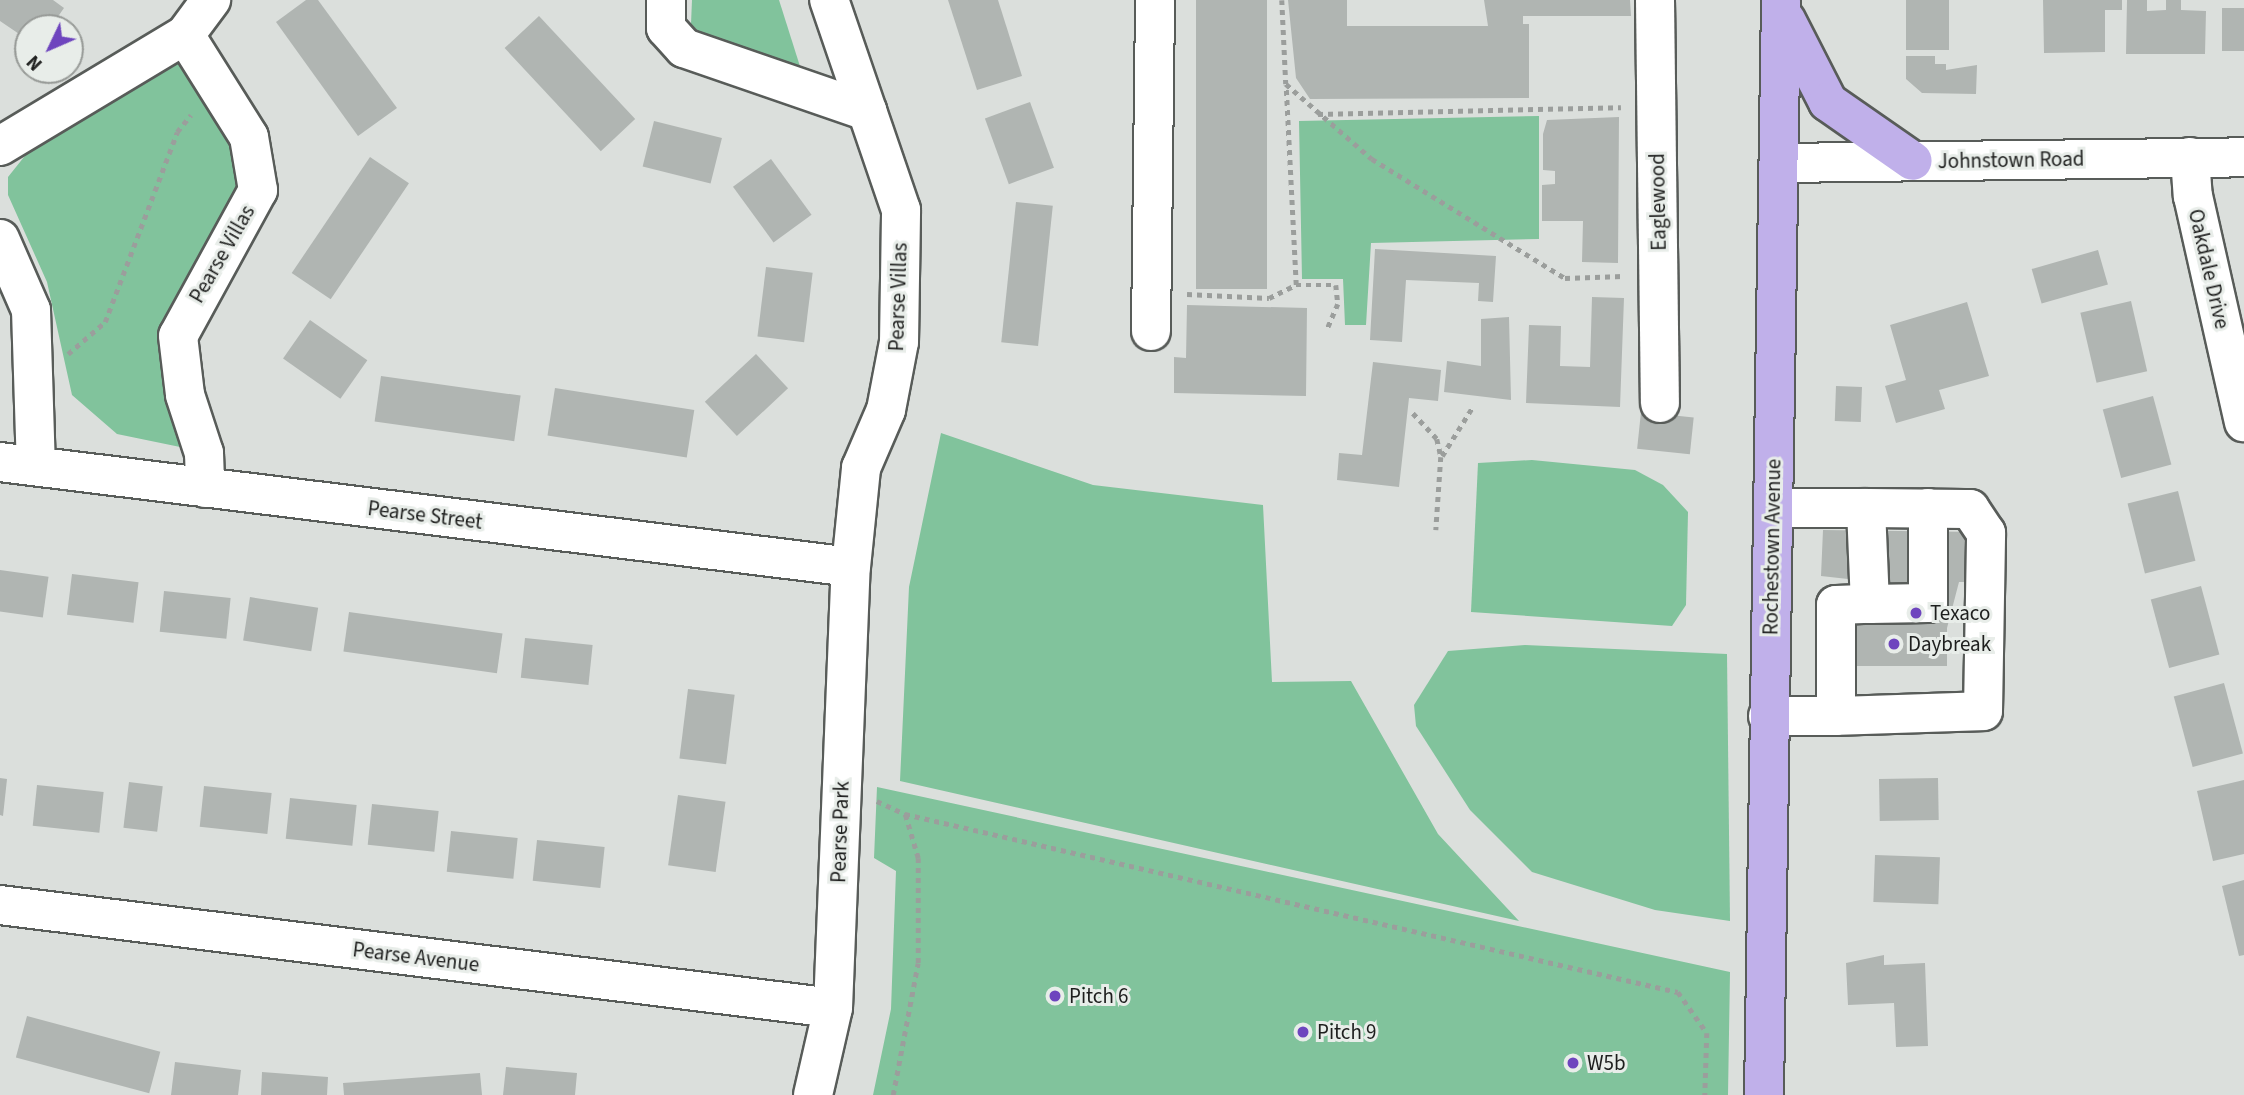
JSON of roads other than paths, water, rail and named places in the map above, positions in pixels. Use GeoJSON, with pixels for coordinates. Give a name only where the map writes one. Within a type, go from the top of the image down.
{"type":"FeatureCollection","features":[{"type":"Feature","properties":{"kind":"main road"},"geometry":{"type":"LineString","coordinates":[[1781,4],[1828,102],[1913,162]]}},
{"type":"Feature","properties":{"kind":"main road","name":"Rochestown Avenue"},"geometry":{"type":"LineString","coordinates":[[1764,1095],[1781,4]]}},
{"type":"Feature","properties":{"kind":"street"},"geometry":{"type":"LineString","coordinates":[[0,146],[185,35],[211,0]]}},
{"type":"Feature","properties":{"kind":"street"},"geometry":{"type":"LineString","coordinates":[[666,0],[666,28],[684,48],[867,111]]}},
{"type":"Feature","properties":{"kind":"street","name":"Pearse Villas"},"geometry":{"type":"LineString","coordinates":[[829,0],[901,210],[899,342],[886,410],[861,468],[851,567]]}},
{"type":"Feature","properties":{"kind":"street"},"geometry":{"type":"LineString","coordinates":[[1151,331],[1155,0]]}},
{"type":"Feature","properties":{"kind":"street","name":"Eaglewood"},"geometry":{"type":"LineString","coordinates":[[1655,0],[1660,403]]}},
{"type":"Feature","properties":{"kind":"street","name":"Pearse Villas"},"geometry":{"type":"LineString","coordinates":[[185,35],[249,137],[258,190],[178,336],[185,396],[204,453],[205,488]]}},
{"type":"Feature","properties":{"kind":"street","name":"Oakdale Drive"},"geometry":{"type":"LineString","coordinates":[[2190,157],[2193,196],[2244,422]]}},
{"type":"Feature","properties":{"kind":"street","name":"Johnstown Road"},"geometry":{"type":"LineString","coordinates":[[1779,163],[2244,157]]}},
{"type":"Feature","properties":{"kind":"street"},"geometry":{"type":"LineString","coordinates":[[0,239],[31,310],[33,361],[18,464]]}},
{"type":"Feature","properties":{"kind":"street","name":"Pearse Street"},"geometry":{"type":"LineString","coordinates":[[18,464],[851,567]]}},
{"type":"Feature","properties":{"kind":"street"},"geometry":{"type":"LineString","coordinates":[[1768,716],[1983,711],[1986,533],[1970,509],[1773,508]]}},
{"type":"Feature","properties":{"kind":"street"},"geometry":{"type":"LineString","coordinates":[[1866,508],[1870,604]]}},
{"type":"Feature","properties":{"kind":"street"},"geometry":{"type":"LineString","coordinates":[[1836,716],[1836,605],[1927,603],[1928,508]]}},
{"type":"Feature","properties":{"kind":"street","name":"Pearse Park"},"geometry":{"type":"LineString","coordinates":[[813,1095],[833,1008],[851,567]]}},
{"type":"Feature","properties":{"kind":"street","name":"Pearse Avenue"},"geometry":{"type":"LineString","coordinates":[[0,905],[833,1008]]}},
{"type":"Feature","properties":{"kind":"place","name":"Texaco"},"geometry":{"type":"Point","coordinates":[1916,613]}},
{"type":"Feature","properties":{"kind":"place","name":"Daybreak"},"geometry":{"type":"Point","coordinates":[1894,644]}},
{"type":"Feature","properties":{"kind":"place","name":"Pitch 6"},"geometry":{"type":"Point","coordinates":[1055,996]}},
{"type":"Feature","properties":{"kind":"place","name":"Pitch 9"},"geometry":{"type":"Point","coordinates":[1303,1032]}},
{"type":"Feature","properties":{"kind":"place","name":"W5b"},"geometry":{"type":"Point","coordinates":[1573,1063]}}]}
